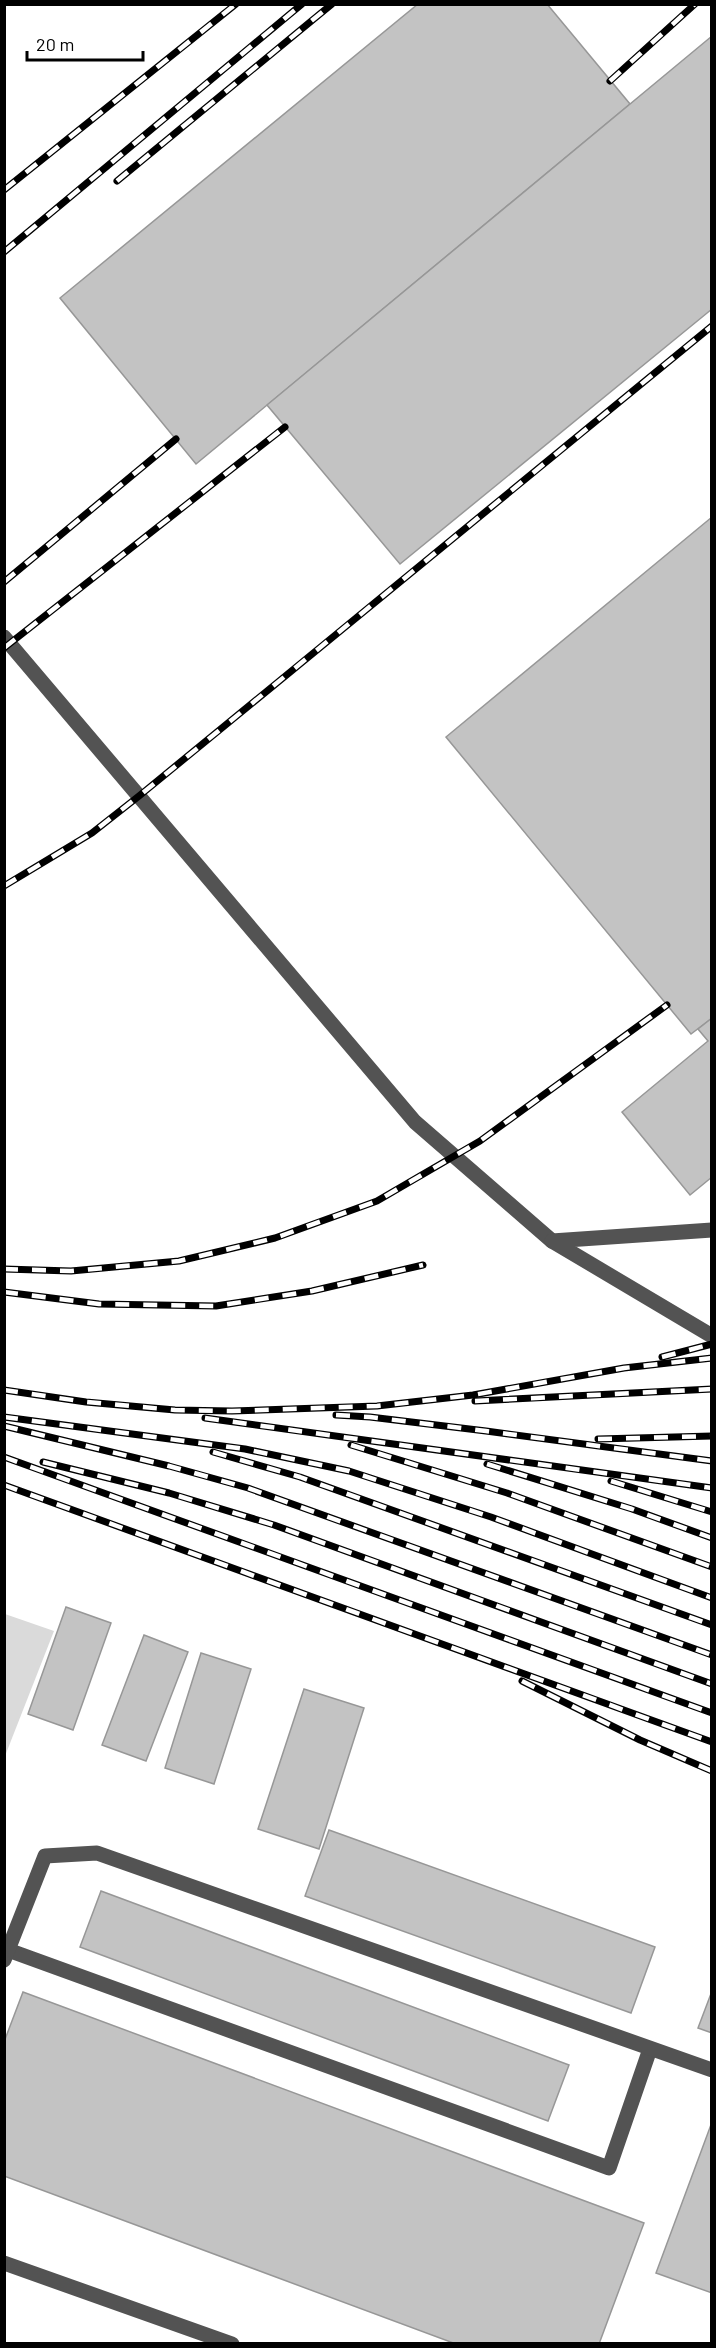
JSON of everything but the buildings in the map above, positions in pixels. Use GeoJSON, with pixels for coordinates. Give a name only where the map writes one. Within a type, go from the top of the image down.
{"type":"FeatureCollection","features":[{"type":"Feature","properties":{"kind":"lane"},"geometry":{"type":"LineString","coordinates":[[4,637],[415,1122],[552,1241],[711,1336]]}},
{"type":"Feature","properties":{"kind":"lane"},"geometry":{"type":"LineString","coordinates":[[552,1241],[711,1230]]}},
{"type":"Feature","properties":{"kind":"lane"},"geometry":{"type":"LineString","coordinates":[[650,2049],[609,2168],[6,1955],[45,1856],[97,1854],[711,2070]]}},
{"type":"Feature","properties":{"kind":"lane"},"geometry":{"type":"LineString","coordinates":[[4,2263],[232,2343]]}},
{"type":"Feature","properties":{"kind":"shaded area"},"geometry":{"type":"Polygon","coordinates":[[[4,1614],[54,1631],[5,1756],[4,1614]]]}},
{"type":"Feature","properties":{"kind":"railway"},"geometry":{"type":"LineString","coordinates":[[4,190],[236,4]]}},
{"type":"Feature","properties":{"kind":"railway"},"geometry":{"type":"LineString","coordinates":[[4,252],[302,4]]}},
{"type":"Feature","properties":{"kind":"railway"},"geometry":{"type":"LineString","coordinates":[[117,181],[332,4]]}},
{"type":"Feature","properties":{"kind":"railway"},"geometry":{"type":"LineString","coordinates":[[610,81],[695,4]]}},
{"type":"Feature","properties":{"kind":"railway"},"geometry":{"type":"LineString","coordinates":[[4,886],[92,833],[139,796],[712,326]]}},
{"type":"Feature","properties":{"kind":"railway"},"geometry":{"type":"LineString","coordinates":[[4,648],[285,427]]}},
{"type":"Feature","properties":{"kind":"railway"},"geometry":{"type":"LineString","coordinates":[[4,582],[176,439]]}},
{"type":"Feature","properties":{"kind":"railway"},"geometry":{"type":"LineString","coordinates":[[4,1269],[71,1271],[179,1261],[275,1238],[377,1201],[480,1141],[667,1005]]}},
{"type":"Feature","properties":{"kind":"railway"},"geometry":{"type":"LineString","coordinates":[[4,1292],[99,1304],[216,1306],[312,1291],[423,1265]]}},
{"type":"Feature","properties":{"kind":"railway"},"geometry":{"type":"LineString","coordinates":[[662,1357],[712,1344]]}},
{"type":"Feature","properties":{"kind":"railway"},"geometry":{"type":"LineString","coordinates":[[4,1390],[86,1402],[175,1410],[232,1411],[377,1406],[473,1395],[624,1368],[712,1358]]}},
{"type":"Feature","properties":{"kind":"railway"},"geometry":{"type":"LineString","coordinates":[[475,1401],[712,1389]]}},
{"type":"Feature","properties":{"kind":"railway"},"geometry":{"type":"LineString","coordinates":[[336,1415],[486,1431],[712,1461]]}},
{"type":"Feature","properties":{"kind":"railway"},"geometry":{"type":"LineString","coordinates":[[4,1417],[245,1449],[349,1471],[491,1517],[712,1598]]}},
{"type":"Feature","properties":{"kind":"railway"},"geometry":{"type":"LineString","coordinates":[[205,1418],[712,1488]]}},
{"type":"Feature","properties":{"kind":"railway"},"geometry":{"type":"LineString","coordinates":[[4,1426],[169,1466],[248,1488],[712,1655]]}},
{"type":"Feature","properties":{"kind":"railway"},"geometry":{"type":"LineString","coordinates":[[598,1439],[712,1436]]}},
{"type":"Feature","properties":{"kind":"railway"},"geometry":{"type":"LineString","coordinates":[[351,1445],[507,1493],[712,1567]]}},
{"type":"Feature","properties":{"kind":"railway"},"geometry":{"type":"LineString","coordinates":[[213,1452],[300,1477],[712,1625]]}},
{"type":"Feature","properties":{"kind":"railway"},"geometry":{"type":"LineString","coordinates":[[4,1457],[712,1713]]}},
{"type":"Feature","properties":{"kind":"railway"},"geometry":{"type":"LineString","coordinates":[[43,1462],[169,1493],[274,1525],[712,1684]]}},
{"type":"Feature","properties":{"kind":"railway"},"geometry":{"type":"LineString","coordinates":[[487,1464],[632,1509],[712,1538]]}},
{"type":"Feature","properties":{"kind":"railway"},"geometry":{"type":"LineString","coordinates":[[611,1481],[712,1512]]}},
{"type":"Feature","properties":{"kind":"railway"},"geometry":{"type":"LineString","coordinates":[[4,1485],[712,1742]]}},
{"type":"Feature","properties":{"kind":"railway"},"geometry":{"type":"LineString","coordinates":[[522,1681],[640,1740],[712,1771]]}}]}
